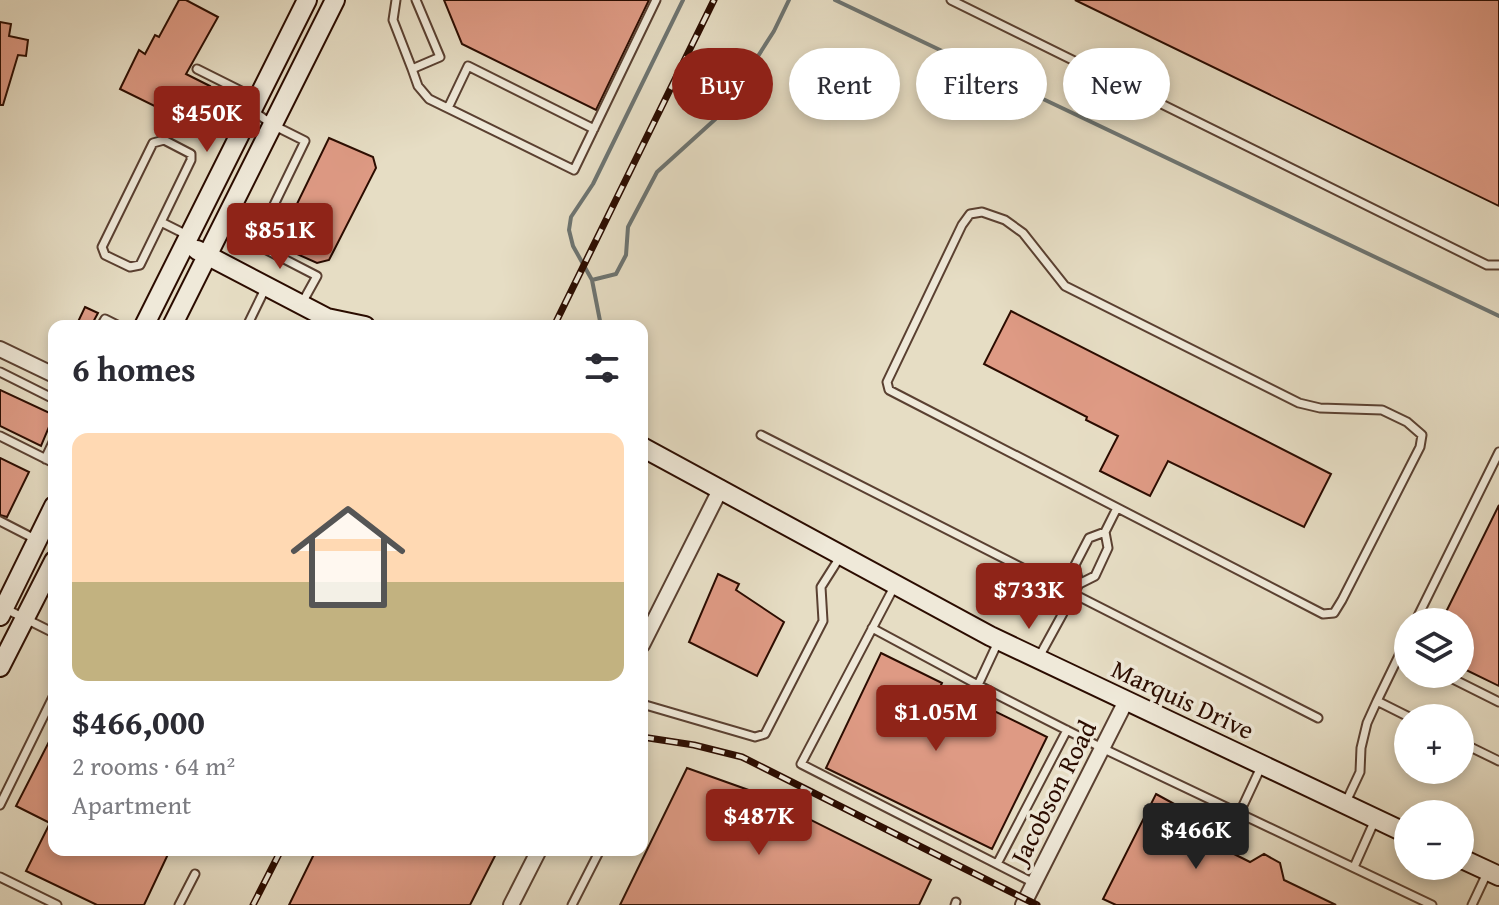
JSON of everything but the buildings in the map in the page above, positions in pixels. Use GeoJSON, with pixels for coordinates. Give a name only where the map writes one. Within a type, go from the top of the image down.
{"type":"FeatureCollection","features":[{"type":"Feature","properties":{"kind":"street"},"geometry":{"type":"LineString","coordinates":[[147,320],[307,0]]}},
{"type":"Feature","properties":{"kind":"street"},"geometry":{"type":"LineString","coordinates":[[175,320],[335,0]]}},
{"type":"Feature","properties":{"kind":"street"},"geometry":{"type":"LineString","coordinates":[[187,240],[207,255],[266,287],[336,320]]}},
{"type":"Feature","properties":{"kind":"street"},"geometry":{"type":"LineString","coordinates":[[0,349],[48,372]]}},
{"type":"Feature","properties":{"kind":"street","name":"Marquis Drive"},"geometry":{"type":"LineString","coordinates":[[648,450],[999,640],[1394,827]]}},
{"type":"Feature","properties":{"kind":"street"},"geometry":{"type":"LineString","coordinates":[[648,633],[721,488]]}},
{"type":"Feature","properties":{"kind":"street"},"geometry":{"type":"LineString","coordinates":[[1,610],[48,518]]}},
{"type":"Feature","properties":{"kind":"street"},"geometry":{"type":"LineString","coordinates":[[0,667],[48,573]]}},
{"type":"Feature","properties":{"kind":"street","name":"Jacobson Road"},"geometry":{"type":"LineString","coordinates":[[1023,905],[1126,701]]}},
{"type":"Feature","properties":{"kind":"street"},"geometry":{"type":"LineString","coordinates":[[511,905],[536,856]]}},
{"type":"Feature","properties":{"kind":"street"},"geometry":{"type":"LineString","coordinates":[[1474,864],[1493,873]]}},
{"type":"Feature","properties":{"kind":"lane"},"geometry":{"type":"LineString","coordinates":[[396,0],[393,20],[418,86],[429,99],[574,170],[656,0]]}},
{"type":"Feature","properties":{"kind":"lane"},"geometry":{"type":"LineString","coordinates":[[412,69],[440,57],[416,0]]}},
{"type":"Feature","properties":{"kind":"lane"},"geometry":{"type":"LineString","coordinates":[[951,0],[1487,265],[1499,265]]}},
{"type":"Feature","properties":{"kind":"lane"},"geometry":{"type":"LineString","coordinates":[[448,108],[468,66],[594,129]]}},
{"type":"Feature","properties":{"kind":"lane"},"geometry":{"type":"LineString","coordinates":[[197,69],[241,91],[252,110],[305,141],[255,244],[317,276],[301,305]]}},
{"type":"Feature","properties":{"kind":"lane"},"geometry":{"type":"LineString","coordinates":[[164,140],[191,154],[191,160],[161,222],[140,265],[130,267],[105,255],[102,247],[153,143],[164,140]]}},
{"type":"Feature","properties":{"kind":"lane"},"geometry":{"type":"LineString","coordinates":[[982,212],[1023,233],[1065,286],[1299,403],[1320,408],[1382,410],[1407,422],[1422,435],[1420,447],[1334,613],[1323,614],[1117,508],[889,390],[887,382],[970,214],[982,212]]}},
{"type":"Feature","properties":{"kind":"lane"},"geometry":{"type":"LineString","coordinates":[[161,222],[187,240]]}},
{"type":"Feature","properties":{"kind":"lane"},"geometry":{"type":"LineString","coordinates":[[250,320],[266,287]]}},
{"type":"Feature","properties":{"kind":"lane"},"geometry":{"type":"LineString","coordinates":[[0,372],[48,396]]}},
{"type":"Feature","properties":{"kind":"lane"},"geometry":{"type":"LineString","coordinates":[[761,435],[1318,718]]}},
{"type":"Feature","properties":{"kind":"lane"},"geometry":{"type":"LineString","coordinates":[[0,436],[48,460]]}},
{"type":"Feature","properties":{"kind":"lane"},"geometry":{"type":"LineString","coordinates":[[1422,608],[1499,452]]}},
{"type":"Feature","properties":{"kind":"lane"},"geometry":{"type":"LineString","coordinates":[[45,459],[48,453]]}},
{"type":"Feature","properties":{"kind":"lane"},"geometry":{"type":"LineString","coordinates":[[1038,659],[1079,584],[1095,576],[1108,548],[1105,532],[1117,508]]}},
{"type":"Feature","properties":{"kind":"lane"},"geometry":{"type":"LineString","coordinates":[[0,521],[37,540]]}},
{"type":"Feature","properties":{"kind":"lane"},"geometry":{"type":"LineString","coordinates":[[1079,584],[1075,565],[1089,538],[1105,532]]}},
{"type":"Feature","properties":{"kind":"lane"},"geometry":{"type":"LineString","coordinates":[[648,706],[755,737],[765,734],[823,621],[821,587],[842,553]]}},
{"type":"Feature","properties":{"kind":"lane"},"geometry":{"type":"LineString","coordinates":[[896,583],[801,764],[1034,883]]}},
{"type":"Feature","properties":{"kind":"lane"},"geometry":{"type":"LineString","coordinates":[[1,610],[48,630]]}},
{"type":"Feature","properties":{"kind":"lane"},"geometry":{"type":"LineString","coordinates":[[872,628],[1102,748],[1432,905]]}},
{"type":"Feature","properties":{"kind":"lane"},"geometry":{"type":"LineString","coordinates":[[978,685],[999,640]]}},
{"type":"Feature","properties":{"kind":"lane"},"geometry":{"type":"LineString","coordinates":[[1345,804],[1360,772],[1361,748],[1367,723],[1394,666]]}},
{"type":"Feature","properties":{"kind":"lane"},"geometry":{"type":"LineString","coordinates":[[1471,688],[1499,702]]}},
{"type":"Feature","properties":{"kind":"lane"},"geometry":{"type":"LineString","coordinates":[[1377,701],[1394,710]]}},
{"type":"Feature","properties":{"kind":"lane"},"geometry":{"type":"LineString","coordinates":[[0,805],[48,707]]}},
{"type":"Feature","properties":{"kind":"lane"},"geometry":{"type":"LineString","coordinates":[[997,864],[1067,730]]}},
{"type":"Feature","properties":{"kind":"lane"},"geometry":{"type":"LineString","coordinates":[[1474,749],[1499,761]]}},
{"type":"Feature","properties":{"kind":"lane"},"geometry":{"type":"LineString","coordinates":[[1240,812],[1262,765]]}},
{"type":"Feature","properties":{"kind":"lane"},"geometry":{"type":"LineString","coordinates":[[1354,867],[1376,818]]}},
{"type":"Feature","properties":{"kind":"lane"},"geometry":{"type":"LineString","coordinates":[[572,905],[597,856]]}},
{"type":"Feature","properties":{"kind":"lane"},"geometry":{"type":"LineString","coordinates":[[1472,905],[1493,873]]}},
{"type":"Feature","properties":{"kind":"lane"},"geometry":{"type":"LineString","coordinates":[[179,905],[195,874]]}},
{"type":"Feature","properties":{"kind":"lane"},"geometry":{"type":"LineString","coordinates":[[0,877],[57,905]]}},
{"type":"Feature","properties":{"kind":"waterway"},"geometry":{"type":"LineString","coordinates":[[600,320],[592,280],[573,246],[569,230],[571,217],[593,184],[683,0]]}},
{"type":"Feature","properties":{"kind":"waterway"},"geometry":{"type":"LineString","coordinates":[[592,280],[616,274],[626,255],[628,227],[657,172],[721,114],[774,31],[789,0]]}},
{"type":"Feature","properties":{"kind":"waterway"},"geometry":{"type":"LineString","coordinates":[[835,0],[1499,316]]}},
{"type":"Feature","properties":{"kind":"railway"},"geometry":{"type":"LineString","coordinates":[[557,320],[714,0]]}},
{"type":"Feature","properties":{"kind":"railway"},"geometry":{"type":"LineString","coordinates":[[648,738],[742,757],[1037,905]]}},
{"type":"Feature","properties":{"kind":"railway"},"geometry":{"type":"LineString","coordinates":[[253,905],[278,856]]}}]}
